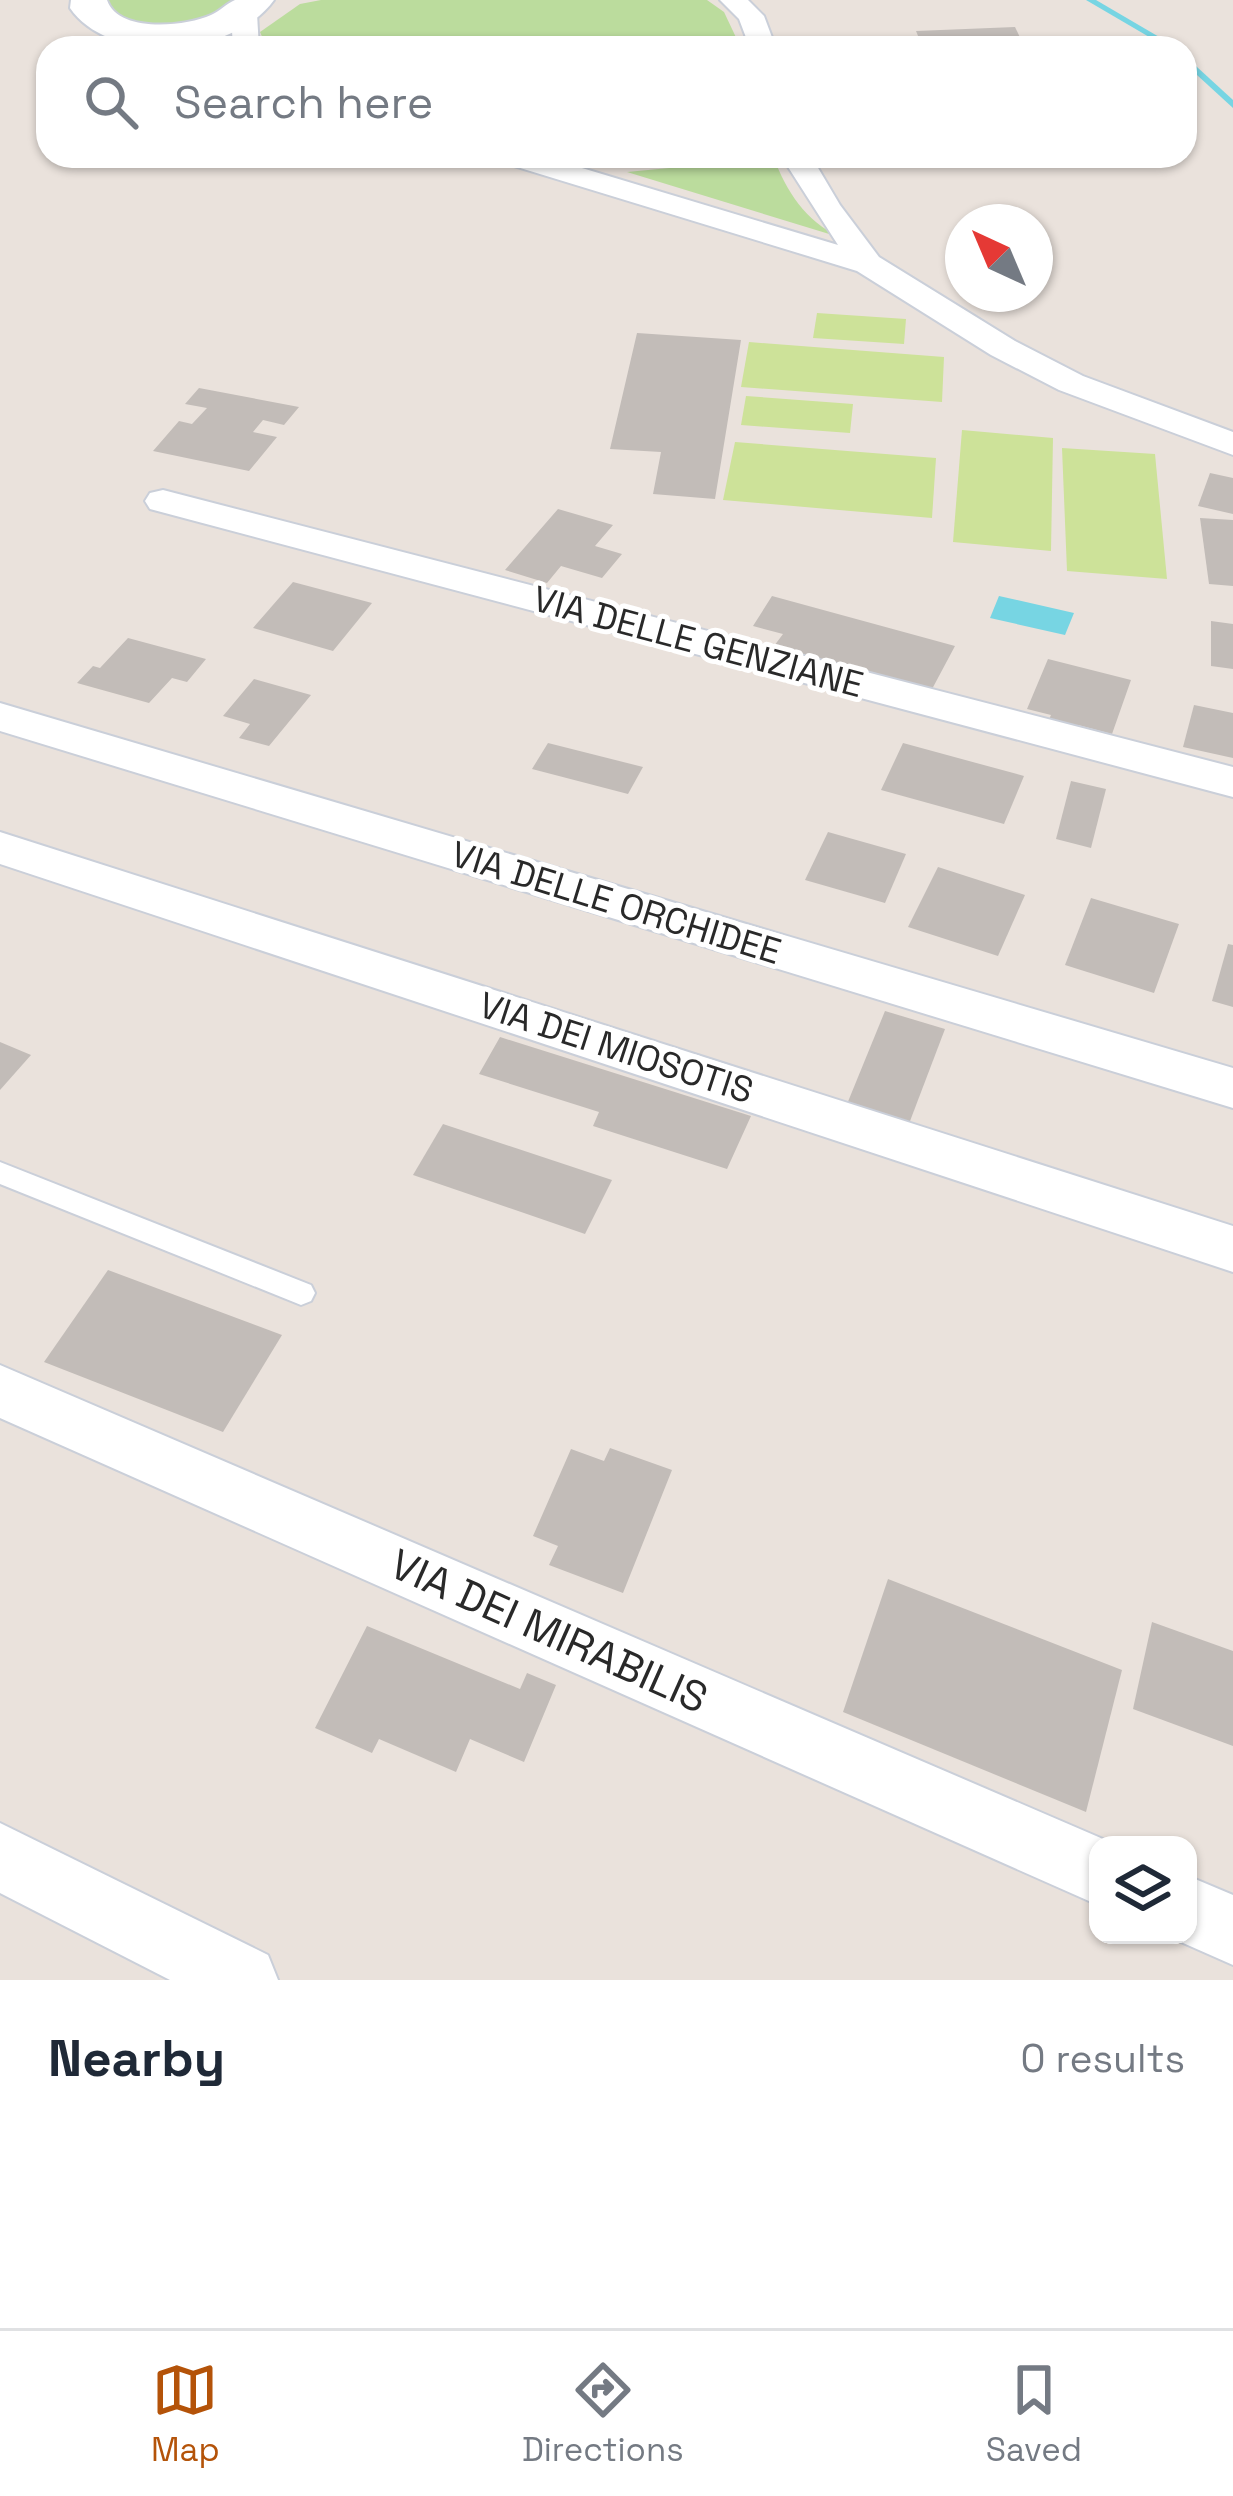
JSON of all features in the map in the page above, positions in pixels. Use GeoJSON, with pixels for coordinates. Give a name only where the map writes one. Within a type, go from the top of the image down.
{"type":"FeatureCollection","features":[{"type":"Feature","properties":{"kind":"main road"},"geometry":{"type":"LineString","coordinates":[[84,6],[138,32],[167,33],[249,21],[298,0]]}},
{"type":"Feature","properties":{"kind":"street"},"geometry":{"type":"LineString","coordinates":[[733,0],[752,16],[759,36]]}},
{"type":"Feature","properties":{"kind":"street"},"geometry":{"type":"LineString","coordinates":[[84,6],[133,36]]}},
{"type":"Feature","properties":{"kind":"street"},"geometry":{"type":"LineString","coordinates":[[551,168],[868,264],[1003,348],[1071,383],[1233,444]]}},
{"type":"Feature","properties":{"kind":"street"},"geometry":{"type":"LineString","coordinates":[[803,168],[868,264]]}},
{"type":"Feature","properties":{"kind":"street","name":"VIA DELLE GENZIANE"},"geometry":{"type":"LineString","coordinates":[[163,501],[1233,782]]}},
{"type":"Feature","properties":{"kind":"street","name":"VIA DELLE ORCHIDEE"},"geometry":{"type":"LineString","coordinates":[[0,717],[1233,1088]]}},
{"type":"Feature","properties":{"kind":"street","name":"VIA DEI MIOSOTIS"},"geometry":{"type":"LineString","coordinates":[[0,848],[1233,1249]]}},
{"type":"Feature","properties":{"kind":"street","name":"VIA DEI MIRABILIS"},"geometry":{"type":"LineString","coordinates":[[0,1391],[1089,1867]]}},
{"type":"Feature","properties":{"kind":"street"},"geometry":{"type":"LineString","coordinates":[[0,1856],[243,1980]]}},
{"type":"Feature","properties":{"kind":"street"},"geometry":{"type":"LineString","coordinates":[[1197,1914],[1233,1930]]}},
{"type":"Feature","properties":{"kind":"lane"},"geometry":{"type":"LineString","coordinates":[[0,1173],[301,1294]]}},
{"type":"Feature","properties":{"kind":"green space"},"geometry":{"type":"Polygon","coordinates":[[[100,0],[246,0],[194,26],[125,24],[100,0]]]}},
{"type":"Feature","properties":{"kind":"green space"},"geometry":{"type":"Polygon","coordinates":[[[321,0],[707,0],[724,12],[735,36],[262,36],[260,32],[300,4],[321,0]]]}},
{"type":"Feature","properties":{"kind":"green space"},"geometry":{"type":"Polygon","coordinates":[[[779,168],[799,204],[839,237],[627,172],[779,168]]]}},
{"type":"Feature","properties":{"kind":"green space"},"geometry":{"type":"Polygon","coordinates":[[[817,313],[906,319],[904,344],[813,338],[817,313]]]}},
{"type":"Feature","properties":{"kind":"green space"},"geometry":{"type":"Polygon","coordinates":[[[749,342],[944,357],[942,402],[741,387],[749,342]]]}},
{"type":"Feature","properties":{"kind":"green space"},"geometry":{"type":"Polygon","coordinates":[[[746,396],[853,404],[850,433],[741,425],[746,396]]]}},
{"type":"Feature","properties":{"kind":"green space"},"geometry":{"type":"Polygon","coordinates":[[[962,430],[1053,438],[1051,551],[953,542],[962,430]]]}},
{"type":"Feature","properties":{"kind":"green space"},"geometry":{"type":"Polygon","coordinates":[[[735,442],[936,458],[932,518],[723,500],[735,442]]]}},
{"type":"Feature","properties":{"kind":"green space"},"geometry":{"type":"Polygon","coordinates":[[[1062,448],[1155,454],[1167,579],[1067,571],[1062,448]]]}},
{"type":"Feature","properties":{"kind":"water"},"geometry":{"type":"Polygon","coordinates":[[[999,596],[1074,613],[1065,635],[990,618],[999,596]]]}},
{"type":"Feature","properties":{"kind":"building"},"geometry":{"type":"Polygon","coordinates":[[[1015,27],[1019,36],[918,36],[916,31],[1015,27]]]}},
{"type":"Feature","properties":{"kind":"building"},"geometry":{"type":"Polygon","coordinates":[[[637,333],[741,340],[715,499],[653,494],[661,452],[610,449],[637,333]]]}},
{"type":"Feature","properties":{"kind":"building"},"geometry":{"type":"Polygon","coordinates":[[[199,388],[299,407],[284,425],[263,420],[253,432],[277,437],[249,471],[153,451],[179,421],[192,424],[207,408],[185,404],[199,388]]]}},
{"type":"Feature","properties":{"kind":"building"},"geometry":{"type":"Polygon","coordinates":[[[1210,473],[1233,478],[1233,514],[1198,506],[1210,473]]]}},
{"type":"Feature","properties":{"kind":"building"},"geometry":{"type":"Polygon","coordinates":[[[558,509],[613,525],[595,546],[622,554],[602,578],[561,566],[547,583],[505,570],[558,509]]]}},
{"type":"Feature","properties":{"kind":"building"},"geometry":{"type":"Polygon","coordinates":[[[1200,518],[1233,520],[1233,586],[1209,584],[1200,518]]]}},
{"type":"Feature","properties":{"kind":"building"},"geometry":{"type":"Polygon","coordinates":[[[293,582],[372,603],[333,651],[253,628],[293,582]]]}},
{"type":"Feature","properties":{"kind":"building"},"geometry":{"type":"Polygon","coordinates":[[[772,596],[955,646],[931,691],[811,664],[815,658],[774,646],[783,634],[753,626],[772,596]]]}},
{"type":"Feature","properties":{"kind":"building"},"geometry":{"type":"Polygon","coordinates":[[[1211,621],[1233,624],[1233,669],[1211,666],[1211,621]]]}},
{"type":"Feature","properties":{"kind":"building"},"geometry":{"type":"Polygon","coordinates":[[[128,638],[206,659],[187,682],[172,678],[149,703],[77,683],[93,666],[100,668],[128,638]]]}},
{"type":"Feature","properties":{"kind":"building"},"geometry":{"type":"Polygon","coordinates":[[[1048,659],[1131,680],[1112,734],[1078,725],[1076,732],[1047,724],[1051,715],[1027,709],[1048,659]]]}},
{"type":"Feature","properties":{"kind":"building"},"geometry":{"type":"Polygon","coordinates":[[[254,679],[311,695],[269,746],[239,738],[250,724],[223,716],[254,679]]]}},
{"type":"Feature","properties":{"kind":"building"},"geometry":{"type":"Polygon","coordinates":[[[1194,705],[1233,713],[1233,758],[1183,747],[1194,705]]]}},
{"type":"Feature","properties":{"kind":"building"},"geometry":{"type":"Polygon","coordinates":[[[548,743],[643,767],[628,794],[532,769],[548,743]]]}},
{"type":"Feature","properties":{"kind":"building"},"geometry":{"type":"Polygon","coordinates":[[[903,743],[1024,776],[1004,824],[881,790],[903,743]]]}},
{"type":"Feature","properties":{"kind":"building"},"geometry":{"type":"Polygon","coordinates":[[[1071,781],[1106,789],[1091,848],[1056,839],[1071,781]]]}},
{"type":"Feature","properties":{"kind":"building"},"geometry":{"type":"Polygon","coordinates":[[[828,832],[906,854],[885,903],[805,880],[828,832]]]}},
{"type":"Feature","properties":{"kind":"building"},"geometry":{"type":"Polygon","coordinates":[[[938,867],[1025,895],[998,956],[908,927],[938,867]]]}},
{"type":"Feature","properties":{"kind":"building"},"geometry":{"type":"Polygon","coordinates":[[[1091,898],[1179,924],[1154,993],[1065,965],[1091,898]]]}},
{"type":"Feature","properties":{"kind":"building"},"geometry":{"type":"Polygon","coordinates":[[[1228,944],[1233,945],[1233,1007],[1212,1001],[1228,944]]]}},
{"type":"Feature","properties":{"kind":"building"},"geometry":{"type":"Polygon","coordinates":[[[885,1011],[945,1029],[907,1129],[845,1109],[885,1011]]]}},
{"type":"Feature","properties":{"kind":"building"},"geometry":{"type":"Polygon","coordinates":[[[500,1037],[751,1116],[727,1169],[593,1126],[599,1112],[479,1074],[500,1037]]]}},
{"type":"Feature","properties":{"kind":"building"},"geometry":{"type":"Polygon","coordinates":[[[0,1042],[31,1055],[0,1090],[0,1042]]]}},
{"type":"Feature","properties":{"kind":"building"},"geometry":{"type":"Polygon","coordinates":[[[443,1124],[612,1180],[585,1234],[413,1175],[443,1124]]]}},
{"type":"Feature","properties":{"kind":"building"},"geometry":{"type":"Polygon","coordinates":[[[108,1270],[282,1335],[223,1432],[44,1362],[108,1270]]]}},
{"type":"Feature","properties":{"kind":"building"},"geometry":{"type":"Polygon","coordinates":[[[610,1448],[672,1470],[623,1593],[549,1565],[558,1546],[533,1536],[571,1449],[604,1461],[610,1448]]]}},
{"type":"Feature","properties":{"kind":"building"},"geometry":{"type":"Polygon","coordinates":[[[888,1579],[1122,1670],[1086,1812],[843,1712],[888,1579]]]}},
{"type":"Feature","properties":{"kind":"building"},"geometry":{"type":"Polygon","coordinates":[[[1152,1622],[1233,1651],[1233,1746],[1133,1709],[1152,1622]]]}},
{"type":"Feature","properties":{"kind":"building"},"geometry":{"type":"Polygon","coordinates":[[[367,1626],[520,1689],[527,1673],[556,1685],[524,1762],[470,1739],[456,1772],[379,1739],[372,1753],[315,1728],[367,1626]]]}},
{"type":"Feature","properties":{"kind":"waterway"},"geometry":{"type":"LineString","coordinates":[[1090,0],[1153,36]]}},
{"type":"Feature","properties":{"kind":"waterway"},"geometry":{"type":"LineString","coordinates":[[1197,70],[1233,105]]}}]}
